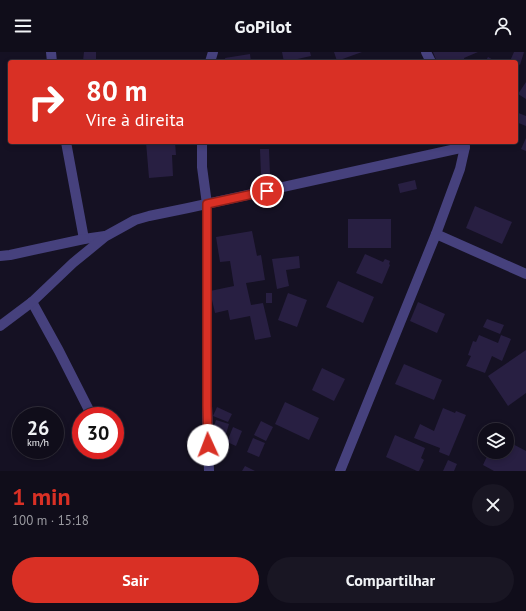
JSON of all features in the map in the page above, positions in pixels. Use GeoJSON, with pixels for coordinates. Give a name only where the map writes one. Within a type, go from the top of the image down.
{"type":"FeatureCollection","features":[{"type":"Feature","properties":{"kind":"street"},"geometry":{"type":"LineString","coordinates":[[66,144],[84,239]]}},
{"type":"Feature","properties":{"kind":"street"},"geometry":{"type":"LineString","coordinates":[[202,144],[202,167],[207,204],[207,406],[209,471]]}},
{"type":"Feature","properties":{"kind":"street"},"geometry":{"type":"LineString","coordinates":[[0,326],[32,302],[73,263],[106,236],[135,220],[464,145],[460,169],[436,234],[340,471]]}},
{"type":"Feature","properties":{"kind":"street"},"geometry":{"type":"LineString","coordinates":[[436,234],[526,274]]}},
{"type":"Feature","properties":{"kind":"street"},"geometry":{"type":"LineString","coordinates":[[0,256],[106,236]]}},
{"type":"Feature","properties":{"kind":"street"},"geometry":{"type":"LineString","coordinates":[[32,302],[87,407]]}},
{"type":"Feature","properties":{"kind":"building"},"geometry":{"type":"Polygon","coordinates":[[[84,52],[96,52],[96,60],[83,60],[84,52]]]}},
{"type":"Feature","properties":{"kind":"building"},"geometry":{"type":"Polygon","coordinates":[[[282,52],[310,52],[311,56],[293,60],[284,60],[282,52]]]}},
{"type":"Feature","properties":{"kind":"building"},"geometry":{"type":"Polygon","coordinates":[[[334,52],[362,52],[340,60],[337,60],[334,52]]]}},
{"type":"Feature","properties":{"kind":"building"},"geometry":{"type":"Polygon","coordinates":[[[433,52],[478,52],[464,58],[464,60],[436,60],[433,52]]]}},
{"type":"Feature","properties":{"kind":"building"},"geometry":{"type":"Polygon","coordinates":[[[514,52],[524,52],[520,65],[518,64],[518,60],[510,60],[514,52]]]}},
{"type":"Feature","properties":{"kind":"building"},"geometry":{"type":"Polygon","coordinates":[[[250,54],[251,60],[226,60],[225,58],[250,54]]]}},
{"type":"Feature","properties":{"kind":"building"},"geometry":{"type":"Polygon","coordinates":[[[488,57],[493,60],[486,60],[488,57]]]}},
{"type":"Feature","properties":{"kind":"building"},"geometry":{"type":"Polygon","coordinates":[[[526,82],[526,99],[518,94],[526,82]]]}},
{"type":"Feature","properties":{"kind":"building"},"geometry":{"type":"Polygon","coordinates":[[[518,113],[526,116],[526,126],[518,123],[518,113]]]}},
{"type":"Feature","properties":{"kind":"building"},"geometry":{"type":"Polygon","coordinates":[[[526,138],[526,151],[521,149],[526,138]]]}},
{"type":"Feature","properties":{"kind":"building"},"geometry":{"type":"Polygon","coordinates":[[[146,144],[175,144],[176,155],[172,155],[173,176],[149,178],[146,144]]]}},
{"type":"Feature","properties":{"kind":"building"},"geometry":{"type":"Polygon","coordinates":[[[260,149],[269,149],[270,175],[261,175],[260,149]]]}},
{"type":"Feature","properties":{"kind":"building"},"geometry":{"type":"Polygon","coordinates":[[[415,180],[417,189],[400,193],[398,184],[415,180]]]}},
{"type":"Feature","properties":{"kind":"building"},"geometry":{"type":"Polygon","coordinates":[[[475,206],[512,222],[502,244],[466,228],[475,206]]]}},
{"type":"Feature","properties":{"kind":"building"},"geometry":{"type":"Polygon","coordinates":[[[348,219],[391,219],[391,248],[348,248],[348,219]]]}},
{"type":"Feature","properties":{"kind":"building"},"geometry":{"type":"Polygon","coordinates":[[[252,231],[257,256],[261,255],[265,280],[246,283],[251,305],[263,303],[271,337],[255,340],[250,316],[230,320],[228,310],[215,313],[210,291],[234,286],[230,261],[220,262],[216,237],[252,231]]]}},
{"type":"Feature","properties":{"kind":"building"},"geometry":{"type":"Polygon","coordinates":[[[365,254],[383,262],[385,259],[390,261],[390,265],[382,284],[356,273],[365,254]]]}},
{"type":"Feature","properties":{"kind":"building"},"geometry":{"type":"Polygon","coordinates":[[[299,256],[300,268],[286,270],[289,286],[277,289],[272,259],[299,256]]]}},
{"type":"Feature","properties":{"kind":"building"},"geometry":{"type":"Polygon","coordinates":[[[338,281],[374,297],[363,323],[326,307],[338,281]]]}},
{"type":"Feature","properties":{"kind":"building"},"geometry":{"type":"Polygon","coordinates":[[[266,293],[272,293],[272,303],[266,303],[266,293]]]}},
{"type":"Feature","properties":{"kind":"building"},"geometry":{"type":"Polygon","coordinates":[[[288,293],[307,300],[297,327],[278,320],[288,293]]]}},
{"type":"Feature","properties":{"kind":"building"},"geometry":{"type":"Polygon","coordinates":[[[418,302],[445,314],[437,333],[410,321],[418,302]]]}},
{"type":"Feature","properties":{"kind":"building"},"geometry":{"type":"Polygon","coordinates":[[[487,319],[504,325],[500,334],[483,327],[487,319]]]}},
{"type":"Feature","properties":{"kind":"building"},"geometry":{"type":"Polygon","coordinates":[[[479,335],[498,343],[501,335],[511,339],[502,361],[492,356],[485,373],[466,366],[471,356],[468,355],[473,341],[476,342],[479,335]]]}},
{"type":"Feature","properties":{"kind":"building"},"geometry":{"type":"Polygon","coordinates":[[[526,350],[526,393],[508,406],[488,376],[526,350]]]}},
{"type":"Feature","properties":{"kind":"building"},"geometry":{"type":"Polygon","coordinates":[[[404,364],[442,380],[434,400],[395,384],[404,364]]]}},
{"type":"Feature","properties":{"kind":"building"},"geometry":{"type":"Polygon","coordinates":[[[322,368],[345,379],[334,401],[312,390],[322,368]]]}},
{"type":"Feature","properties":{"kind":"building"},"geometry":{"type":"Polygon","coordinates":[[[285,402],[319,418],[309,440],[275,424],[285,402]]]}},
{"type":"Feature","properties":{"kind":"building"},"geometry":{"type":"Polygon","coordinates":[[[217,407],[232,414],[228,422],[213,416],[217,407]]]}},
{"type":"Feature","properties":{"kind":"building"},"geometry":{"type":"Polygon","coordinates":[[[443,408],[455,413],[456,411],[466,415],[449,456],[439,452],[440,448],[414,438],[420,424],[434,431],[443,408]]]}},
{"type":"Feature","properties":{"kind":"building"},"geometry":{"type":"Polygon","coordinates":[[[216,420],[229,424],[226,434],[213,429],[216,420]]]}},
{"type":"Feature","properties":{"kind":"building"},"geometry":{"type":"Polygon","coordinates":[[[261,421],[273,427],[266,441],[254,435],[261,421]]]}},
{"type":"Feature","properties":{"kind":"building"},"geometry":{"type":"Polygon","coordinates":[[[233,427],[242,431],[236,446],[227,442],[233,427]]]}},
{"type":"Feature","properties":{"kind":"building"},"geometry":{"type":"Polygon","coordinates":[[[395,435],[425,448],[421,458],[424,460],[419,471],[386,457],[395,435]]]}},
{"type":"Feature","properties":{"kind":"building"},"geometry":{"type":"Polygon","coordinates":[[[253,438],[265,443],[259,457],[247,452],[253,438]]]}},
{"type":"Feature","properties":{"kind":"building"},"geometry":{"type":"Polygon","coordinates":[[[514,445],[526,451],[526,471],[494,471],[483,465],[486,459],[514,459],[514,445]]]}},
{"type":"Feature","properties":{"kind":"building"},"geometry":{"type":"Polygon","coordinates":[[[448,460],[457,464],[454,471],[443,471],[448,460]]]}},
{"type":"Feature","properties":{"kind":"building"},"geometry":{"type":"Polygon","coordinates":[[[245,466],[255,471],[242,471],[245,466]]]}},
{"type":"Feature","properties":{"kind":"route"},"geometry":{"type":"LineString","coordinates":[[208,445],[207,204],[267,191]]}}]}
